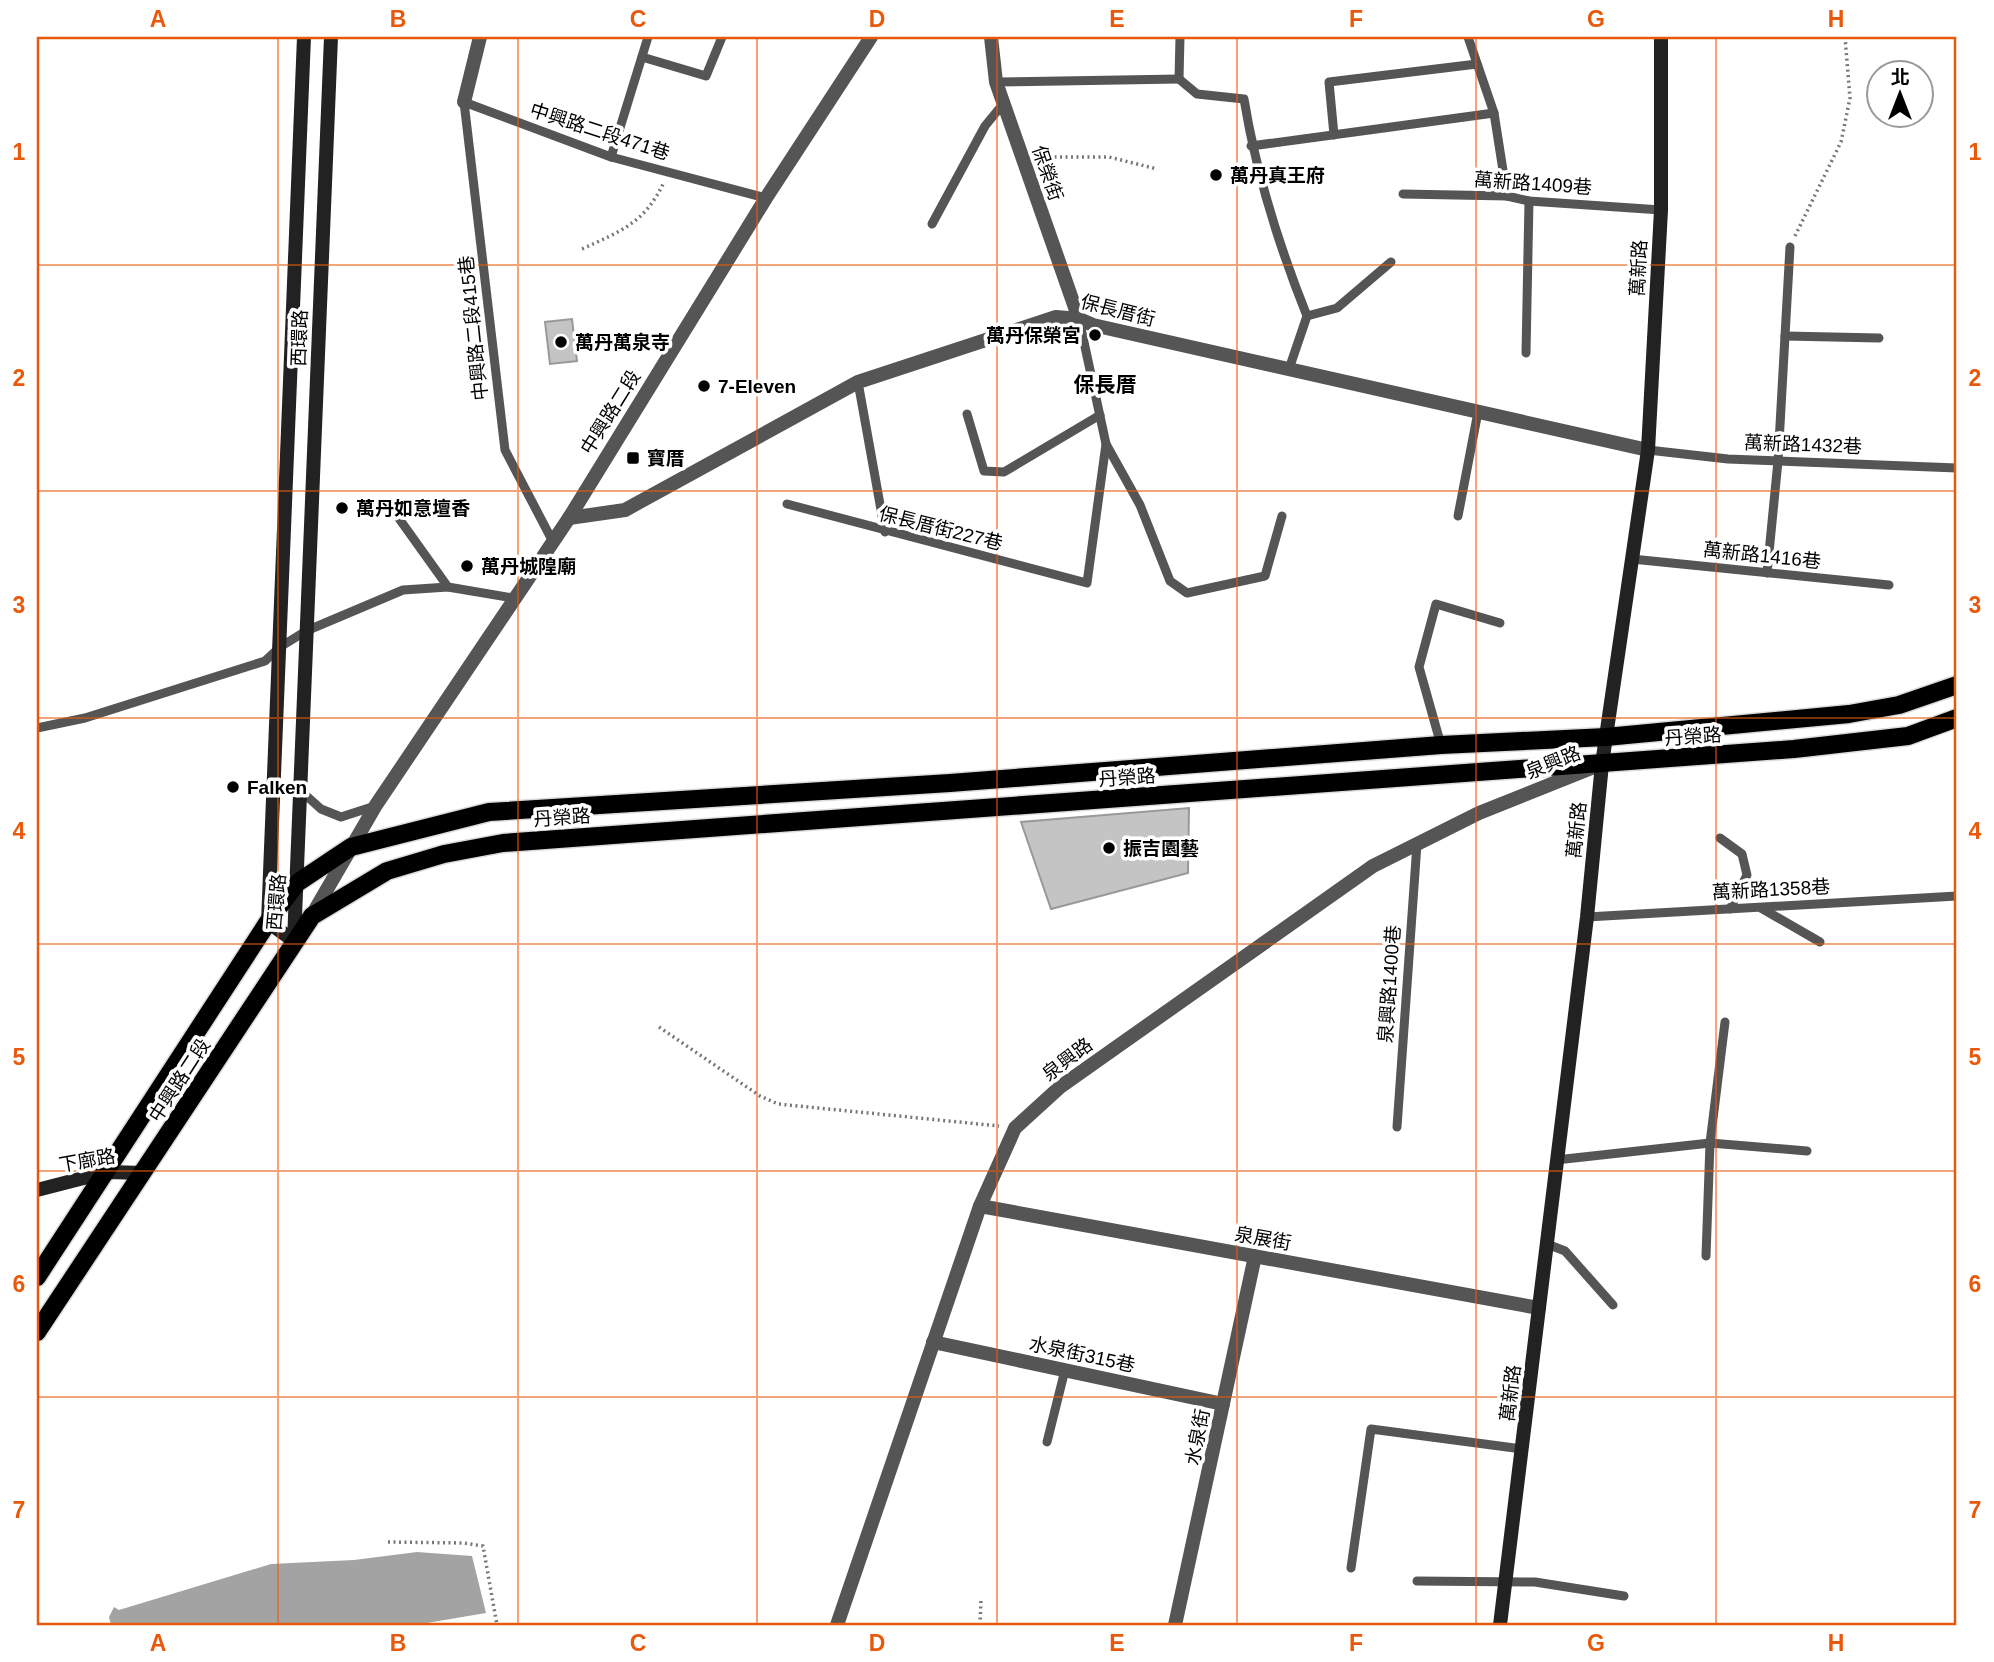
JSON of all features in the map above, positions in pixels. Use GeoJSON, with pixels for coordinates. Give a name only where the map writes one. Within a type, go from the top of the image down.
{"type":"FeatureCollection","features":[{"type":"Feature","properties":{"kind":"main road","name":"丹榮路"},"geometry":{"type":"LineString","coordinates":[[351,847],[489,812],[950,783],[1441,745],[1606,737],[1849,714],[1899,705],[1957,685]]}},
{"type":"Feature","properties":{"kind":"main road","name":"丹榮路"},"geometry":{"type":"LineString","coordinates":[[312,916],[387,871],[444,854],[503,843],[1794,749],[1908,736],[1957,718]]}},
{"type":"Feature","properties":{"kind":"main road"},"geometry":{"type":"LineString","coordinates":[[950,783],[953,811]]}},
{"type":"Feature","properties":{"kind":"main road","name":"中興路二段"},"geometry":{"type":"LineString","coordinates":[[37,1277],[268,922],[297,883],[351,847]]}},
{"type":"Feature","properties":{"kind":"main road","name":"中興路二段"},"geometry":{"type":"LineString","coordinates":[[37,1332],[312,916]]}},
{"type":"Feature","properties":{"kind":"street","name":"西環路"},"geometry":{"type":"LineString","coordinates":[[294,941],[268,922],[304,37]]}},
{"type":"Feature","properties":{"kind":"street","name":"西環路"},"geometry":{"type":"LineString","coordinates":[[294,941],[331,37]]}},
{"type":"Feature","properties":{"kind":"street"},"geometry":{"type":"LineString","coordinates":[[464,102],[480,37]]}},
{"type":"Feature","properties":{"kind":"street","name":"中興路二段"},"geometry":{"type":"LineString","coordinates":[[312,916],[376,805],[569,517],[766,198],[871,37]]}},
{"type":"Feature","properties":{"kind":"street","name":"保榮街"},"geometry":{"type":"LineString","coordinates":[[991,37],[996,82],[1079,319]]}},
{"type":"Feature","properties":{"kind":"street","name":"萬新路"},"geometry":{"type":"LineString","coordinates":[[1500,1625],[1587,917],[1602,764],[1648,450],[1661,210],[1661,37]]}},
{"type":"Feature","properties":{"kind":"street","name":"保長厝街"},"geometry":{"type":"LineString","coordinates":[[569,517],[625,510],[858,382],[1056,317],[1079,319],[1093,326],[1648,450]]}},
{"type":"Feature","properties":{"kind":"street","name":"泉興路"},"geometry":{"type":"LineString","coordinates":[[836,1625],[980,1206],[1015,1128],[1060,1087],[1362,874],[1479,813],[1602,764]]}},
{"type":"Feature","properties":{"kind":"street","name":"下廍路"},"geometry":{"type":"LineString","coordinates":[[37,1190],[107,1172],[144,1173]]}},
{"type":"Feature","properties":{"kind":"street","name":"泉展街"},"geometry":{"type":"LineString","coordinates":[[980,1206],[1539,1308]]}},
{"type":"Feature","properties":{"kind":"street","name":"水泉街"},"geometry":{"type":"LineString","coordinates":[[1175,1625],[1255,1256]]}},
{"type":"Feature","properties":{"kind":"street","name":"水泉街315巷"},"geometry":{"type":"LineString","coordinates":[[933,1342],[1223,1404]]}},
{"type":"Feature","properties":{"kind":"lane"},"geometry":{"type":"LineString","coordinates":[[611,157],[648,37]]}},
{"type":"Feature","properties":{"kind":"lane"},"geometry":{"type":"LineString","coordinates":[[642,57],[706,76],[722,37]]}},
{"type":"Feature","properties":{"kind":"lane"},"geometry":{"type":"LineString","coordinates":[[1179,79],[1180,37]]}},
{"type":"Feature","properties":{"kind":"lane"},"geometry":{"type":"LineString","coordinates":[[1468,37],[1494,113],[1507,196]]}},
{"type":"Feature","properties":{"kind":"lane"},"geometry":{"type":"LineString","coordinates":[[1334,135],[1329,82],[1477,64]]}},
{"type":"Feature","properties":{"kind":"lane"},"geometry":{"type":"LineString","coordinates":[[996,82],[1179,79],[1196,94],[1244,99],[1251,146],[1285,263],[1307,316],[1289,369]]}},
{"type":"Feature","properties":{"kind":"lane","name":"中興路二段471巷"},"geometry":{"type":"LineString","coordinates":[[464,102],[611,157],[766,198]]}},
{"type":"Feature","properties":{"kind":"lane","name":"中興路二段415巷"},"geometry":{"type":"LineString","coordinates":[[464,102],[505,450],[552,540]]}},
{"type":"Feature","properties":{"kind":"lane"},"geometry":{"type":"LineString","coordinates":[[932,224],[985,126],[1003,104]]}},
{"type":"Feature","properties":{"kind":"lane"},"geometry":{"type":"LineString","coordinates":[[1251,146],[1494,113]]}},
{"type":"Feature","properties":{"kind":"lane","name":"萬新路1409巷"},"geometry":{"type":"LineString","coordinates":[[1403,194],[1507,196],[1529,201],[1661,210]]}},
{"type":"Feature","properties":{"kind":"lane"},"geometry":{"type":"LineString","coordinates":[[1526,353],[1529,201]]}},
{"type":"Feature","properties":{"kind":"lane"},"geometry":{"type":"LineString","coordinates":[[1767,573],[1778,461],[1790,247]]}},
{"type":"Feature","properties":{"kind":"lane"},"geometry":{"type":"LineString","coordinates":[[1307,316],[1337,308],[1391,262]]}},
{"type":"Feature","properties":{"kind":"lane"},"geometry":{"type":"LineString","coordinates":[[1079,319],[1106,444],[1140,505],[1170,581],[1187,593],[1265,576],[1282,516]]}},
{"type":"Feature","properties":{"kind":"lane"},"geometry":{"type":"LineString","coordinates":[[1785,336],[1879,338]]}},
{"type":"Feature","properties":{"kind":"lane"},"geometry":{"type":"LineString","coordinates":[[858,382],[885,532]]}},
{"type":"Feature","properties":{"kind":"lane"},"geometry":{"type":"LineString","coordinates":[[1458,516],[1478,412]]}},
{"type":"Feature","properties":{"kind":"lane"},"geometry":{"type":"LineString","coordinates":[[967,414],[984,471],[1004,472],[1100,415]]}},
{"type":"Feature","properties":{"kind":"lane","name":"保長厝街227巷"},"geometry":{"type":"LineString","coordinates":[[786,505],[1087,583],[1106,444]]}},
{"type":"Feature","properties":{"kind":"lane","name":"萬新路1432巷"},"geometry":{"type":"LineString","coordinates":[[1648,450],[1778,461],[1957,468]]}},
{"type":"Feature","properties":{"kind":"lane"},"geometry":{"type":"LineString","coordinates":[[390,506],[448,587]]}},
{"type":"Feature","properties":{"kind":"lane","name":"萬新路1416巷"},"geometry":{"type":"LineString","coordinates":[[1632,559],[1889,585]]}},
{"type":"Feature","properties":{"kind":"lane"},"geometry":{"type":"LineString","coordinates":[[37,728],[85,718],[265,661],[280,646],[306,631],[402,590],[448,587],[513,598]]}},
{"type":"Feature","properties":{"kind":"lane"},"geometry":{"type":"LineString","coordinates":[[1441,745],[1419,667],[1436,604],[1500,623]]}},
{"type":"Feature","properties":{"kind":"lane"},"geometry":{"type":"LineString","coordinates":[[301,791],[321,809],[341,817],[376,805]]}},
{"type":"Feature","properties":{"kind":"lane"},"geometry":{"type":"LineString","coordinates":[[1720,838],[1742,854],[1747,875],[1730,909]]}},
{"type":"Feature","properties":{"kind":"lane","name":"泉興路1400巷"},"geometry":{"type":"LineString","coordinates":[[1397,1127],[1417,844]]}},
{"type":"Feature","properties":{"kind":"lane","name":"萬新路1358巷"},"geometry":{"type":"LineString","coordinates":[[1587,917],[1957,896]]}},
{"type":"Feature","properties":{"kind":"lane"},"geometry":{"type":"LineString","coordinates":[[1759,907],[1820,942]]}},
{"type":"Feature","properties":{"kind":"lane"},"geometry":{"type":"LineString","coordinates":[[1706,1256],[1710,1143],[1725,1022]]}},
{"type":"Feature","properties":{"kind":"lane"},"geometry":{"type":"LineString","coordinates":[[1556,1160],[1710,1143],[1807,1151]]}},
{"type":"Feature","properties":{"kind":"lane"},"geometry":{"type":"LineString","coordinates":[[1546,1244],[1565,1251],[1613,1306]]}},
{"type":"Feature","properties":{"kind":"lane"},"geometry":{"type":"LineString","coordinates":[[1047,1442],[1065,1370]]}},
{"type":"Feature","properties":{"kind":"lane"},"geometry":{"type":"LineString","coordinates":[[1351,1568],[1371,1429],[1522,1449]]}},
{"type":"Feature","properties":{"kind":"lane"},"geometry":{"type":"LineString","coordinates":[[1417,1581],[1535,1582],[1624,1596]]}},
{"type":"Feature","properties":{"kind":"path"},"geometry":{"type":"LineString","coordinates":[[1790,247],[1841,142],[1850,98],[1845,37]]}},
{"type":"Feature","properties":{"kind":"path"},"geometry":{"type":"LineString","coordinates":[[1022,157],[1109,157],[1157,169]]}},
{"type":"Feature","properties":{"kind":"path"},"geometry":{"type":"LineString","coordinates":[[582,249],[628,228],[653,206],[668,172]]}},
{"type":"Feature","properties":{"kind":"path"},"geometry":{"type":"LineString","coordinates":[[659,1027],[760,1096],[778,1104],[1015,1128]]}},
{"type":"Feature","properties":{"kind":"path"},"geometry":{"type":"LineString","coordinates":[[388,1542],[464,1543],[483,1546],[497,1625]]}},
{"type":"Feature","properties":{"kind":"path"},"geometry":{"type":"LineString","coordinates":[[980,1625],[981,1599]]}},
{"type":"Feature","properties":{"kind":"shaded area"},"geometry":{"type":"Polygon","coordinates":[[[417,1552],[472,1556],[486,1613],[415,1625],[111,1625],[109,1617],[114,1607],[119,1610],[271,1564],[354,1560],[417,1552]]]}},
{"type":"Feature","properties":{"kind":"building","name":"萬丹萬泉寺"},"geometry":{"type":"Polygon","coordinates":[[[572,319],[577,361],[550,364],[545,322],[572,319]]]}},
{"type":"Feature","properties":{"kind":"building","name":"振吉園藝"},"geometry":{"type":"Polygon","coordinates":[[[1189,808],[1188,873],[1051,909],[1021,822],[1189,808]]]}},
{"type":"Feature","properties":{"kind":"place","name":"萬丹真王府"},"geometry":{"type":"Point","coordinates":[1216,175]}},
{"type":"Feature","properties":{"kind":"place","name":"萬丹保榮宮"},"geometry":{"type":"Point","coordinates":[1095,335]}},
{"type":"Feature","properties":{"kind":"place","name":"萬丹萬泉寺"},"geometry":{"type":"Point","coordinates":[561,342]}},
{"type":"Feature","properties":{"kind":"place","name":"7-Eleven"},"geometry":{"type":"Point","coordinates":[704,386]}},
{"type":"Feature","properties":{"kind":"place","name":"寶厝"},"geometry":{"type":"Point","coordinates":[633,458]}},
{"type":"Feature","properties":{"kind":"place","name":"萬丹如意壇香"},"geometry":{"type":"Point","coordinates":[342,508]}},
{"type":"Feature","properties":{"kind":"place","name":"萬丹城隍廟"},"geometry":{"type":"Point","coordinates":[467,566]}},
{"type":"Feature","properties":{"kind":"place","name":"Falken"},"geometry":{"type":"Point","coordinates":[233,787]}},
{"type":"Feature","properties":{"kind":"place","name":"振吉園藝"},"geometry":{"type":"Point","coordinates":[1109,848]}},
{"type":"Feature","properties":{"kind":"district","name":"保長厝"},"geometry":{"type":"Point","coordinates":[1105,385]}}]}
